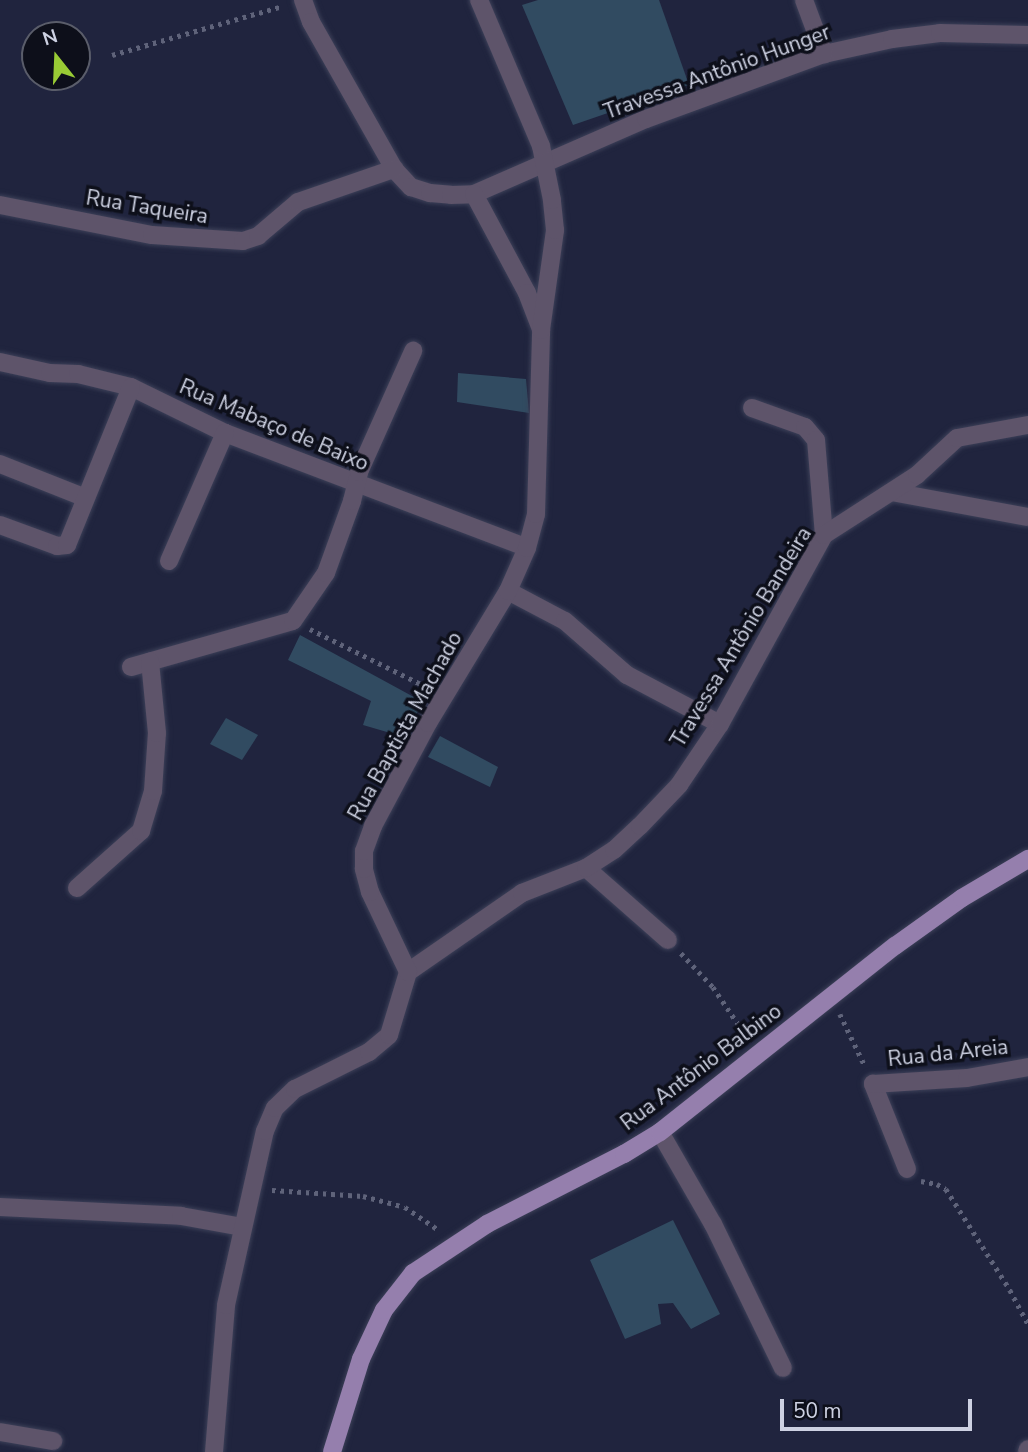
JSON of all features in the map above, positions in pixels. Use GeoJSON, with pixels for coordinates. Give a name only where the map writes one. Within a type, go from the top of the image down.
{"type":"FeatureCollection","features":[{"type":"Feature","properties":{"kind":"main road","name":"Rua Antônio Balbino"},"geometry":{"type":"LineString","coordinates":[[332,1452],[361,1359],[384,1310],[413,1273],[453,1244],[660,1132],[759,1055],[831,994],[962,898],[1028,859]]}},
{"type":"Feature","properties":{"kind":"street"},"geometry":{"type":"LineString","coordinates":[[303,0],[312,22],[394,169],[411,187],[430,193],[474,194]]}},
{"type":"Feature","properties":{"kind":"street","name":"Rua Baptista Machado"},"geometry":{"type":"LineString","coordinates":[[408,972],[370,892],[364,869],[364,851],[373,826],[444,695],[508,592],[527,548],[536,514],[541,330],[555,230],[545,161],[479,0]]}},
{"type":"Feature","properties":{"kind":"street"},"geometry":{"type":"LineString","coordinates":[[804,0],[824,54]]}},
{"type":"Feature","properties":{"kind":"street","name":"Travessa Antônio Hunger"},"geometry":{"type":"LineString","coordinates":[[474,194],[646,119],[824,54],[892,39],[940,33],[1028,34]]}},
{"type":"Feature","properties":{"kind":"street","name":"Rua Taqueira"},"geometry":{"type":"LineString","coordinates":[[0,205],[152,235],[243,241],[258,236],[298,202],[394,169]]}},
{"type":"Feature","properties":{"kind":"street","name":"Rua Baptista Machado"},"geometry":{"type":"LineString","coordinates":[[474,194],[510,259],[541,330]]}},
{"type":"Feature","properties":{"kind":"street"},"geometry":{"type":"LineString","coordinates":[[131,667],[293,621],[326,573],[355,484],[414,351]]}},
{"type":"Feature","properties":{"kind":"street","name":"Rua Mabaço de Baixo"},"geometry":{"type":"LineString","coordinates":[[0,362],[50,373],[78,374],[131,387],[225,433],[527,548]]}},
{"type":"Feature","properties":{"kind":"street"},"geometry":{"type":"LineString","coordinates":[[0,525],[57,546],[67,545],[94,471],[131,387]]}},
{"type":"Feature","properties":{"kind":"street"},"geometry":{"type":"LineString","coordinates":[[752,408],[805,427],[817,440],[824,535]]}},
{"type":"Feature","properties":{"kind":"street","name":"Travessa Antônio Bandeira"},"geometry":{"type":"LineString","coordinates":[[408,972],[522,893],[586,868],[614,850],[656,810],[679,785],[720,724],[824,535],[917,475],[940,450],[957,438],[1028,425]]}},
{"type":"Feature","properties":{"kind":"street"},"geometry":{"type":"LineString","coordinates":[[169,561],[225,433]]}},
{"type":"Feature","properties":{"kind":"street"},"geometry":{"type":"LineString","coordinates":[[0,464],[86,498]]}},
{"type":"Feature","properties":{"kind":"street"},"geometry":{"type":"LineString","coordinates":[[892,492],[1028,517]]}},
{"type":"Feature","properties":{"kind":"street"},"geometry":{"type":"LineString","coordinates":[[508,592],[559,617],[627,675],[720,724]]}},
{"type":"Feature","properties":{"kind":"street"},"geometry":{"type":"LineString","coordinates":[[77,888],[141,831],[153,791],[157,733],[150,662]]}},
{"type":"Feature","properties":{"kind":"street"},"geometry":{"type":"LineString","coordinates":[[586,868],[668,940]]}},
{"type":"Feature","properties":{"kind":"street"},"geometry":{"type":"LineString","coordinates":[[214,1452],[218,1375],[226,1305],[265,1131],[275,1108],[295,1089],[369,1052],[389,1035],[399,1011],[408,972]]}},
{"type":"Feature","properties":{"kind":"street","name":"Rua da Areia"},"geometry":{"type":"LineString","coordinates":[[906,1169],[873,1084],[967,1078],[1028,1067]]}},
{"type":"Feature","properties":{"kind":"street"},"geometry":{"type":"LineString","coordinates":[[660,1132],[713,1224],[783,1368]]}},
{"type":"Feature","properties":{"kind":"street"},"geometry":{"type":"LineString","coordinates":[[0,1207],[181,1216],[243,1227]]}},
{"type":"Feature","properties":{"kind":"street"},"geometry":{"type":"LineString","coordinates":[[0,1432],[53,1441]]}},
{"type":"Feature","properties":{"kind":"path"},"geometry":{"type":"LineString","coordinates":[[112,55],[303,0]]}},
{"type":"Feature","properties":{"kind":"path"},"geometry":{"type":"LineString","coordinates":[[293,621],[444,695]]}},
{"type":"Feature","properties":{"kind":"path"},"geometry":{"type":"LineString","coordinates":[[668,940],[713,987],[759,1055]]}},
{"type":"Feature","properties":{"kind":"path","name":"Rua da Areia"},"geometry":{"type":"LineString","coordinates":[[831,994],[873,1084]]}},
{"type":"Feature","properties":{"kind":"path"},"geometry":{"type":"LineString","coordinates":[[906,1169],[912,1179],[937,1184],[946,1189],[1010,1290],[1028,1325]]}},
{"type":"Feature","properties":{"kind":"path"},"geometry":{"type":"LineString","coordinates":[[252,1187],[311,1195],[363,1196],[405,1207],[429,1221],[453,1244]]}},
{"type":"Feature","properties":{"kind":"building"},"geometry":{"type":"Polygon","coordinates":[[[538,0],[659,0],[689,85],[573,125],[522,5],[538,0]]]}},
{"type":"Feature","properties":{"kind":"building"},"geometry":{"type":"Polygon","coordinates":[[[458,373],[526,379],[529,413],[457,402],[458,373]]]}},
{"type":"Feature","properties":{"kind":"building"},"geometry":{"type":"Polygon","coordinates":[[[300,635],[423,702],[404,737],[363,725],[371,701],[288,660],[300,635]]]}},
{"type":"Feature","properties":{"kind":"building"},"geometry":{"type":"Polygon","coordinates":[[[226,718],[258,735],[242,760],[210,744],[226,718]]]}},
{"type":"Feature","properties":{"kind":"building"},"geometry":{"type":"Polygon","coordinates":[[[440,736],[498,767],[490,787],[428,757],[440,736]]]}},
{"type":"Feature","properties":{"kind":"building"},"geometry":{"type":"Polygon","coordinates":[[[673,1220],[720,1314],[691,1329],[673,1303],[658,1304],[661,1324],[625,1339],[590,1260],[673,1220]]]}}]}
